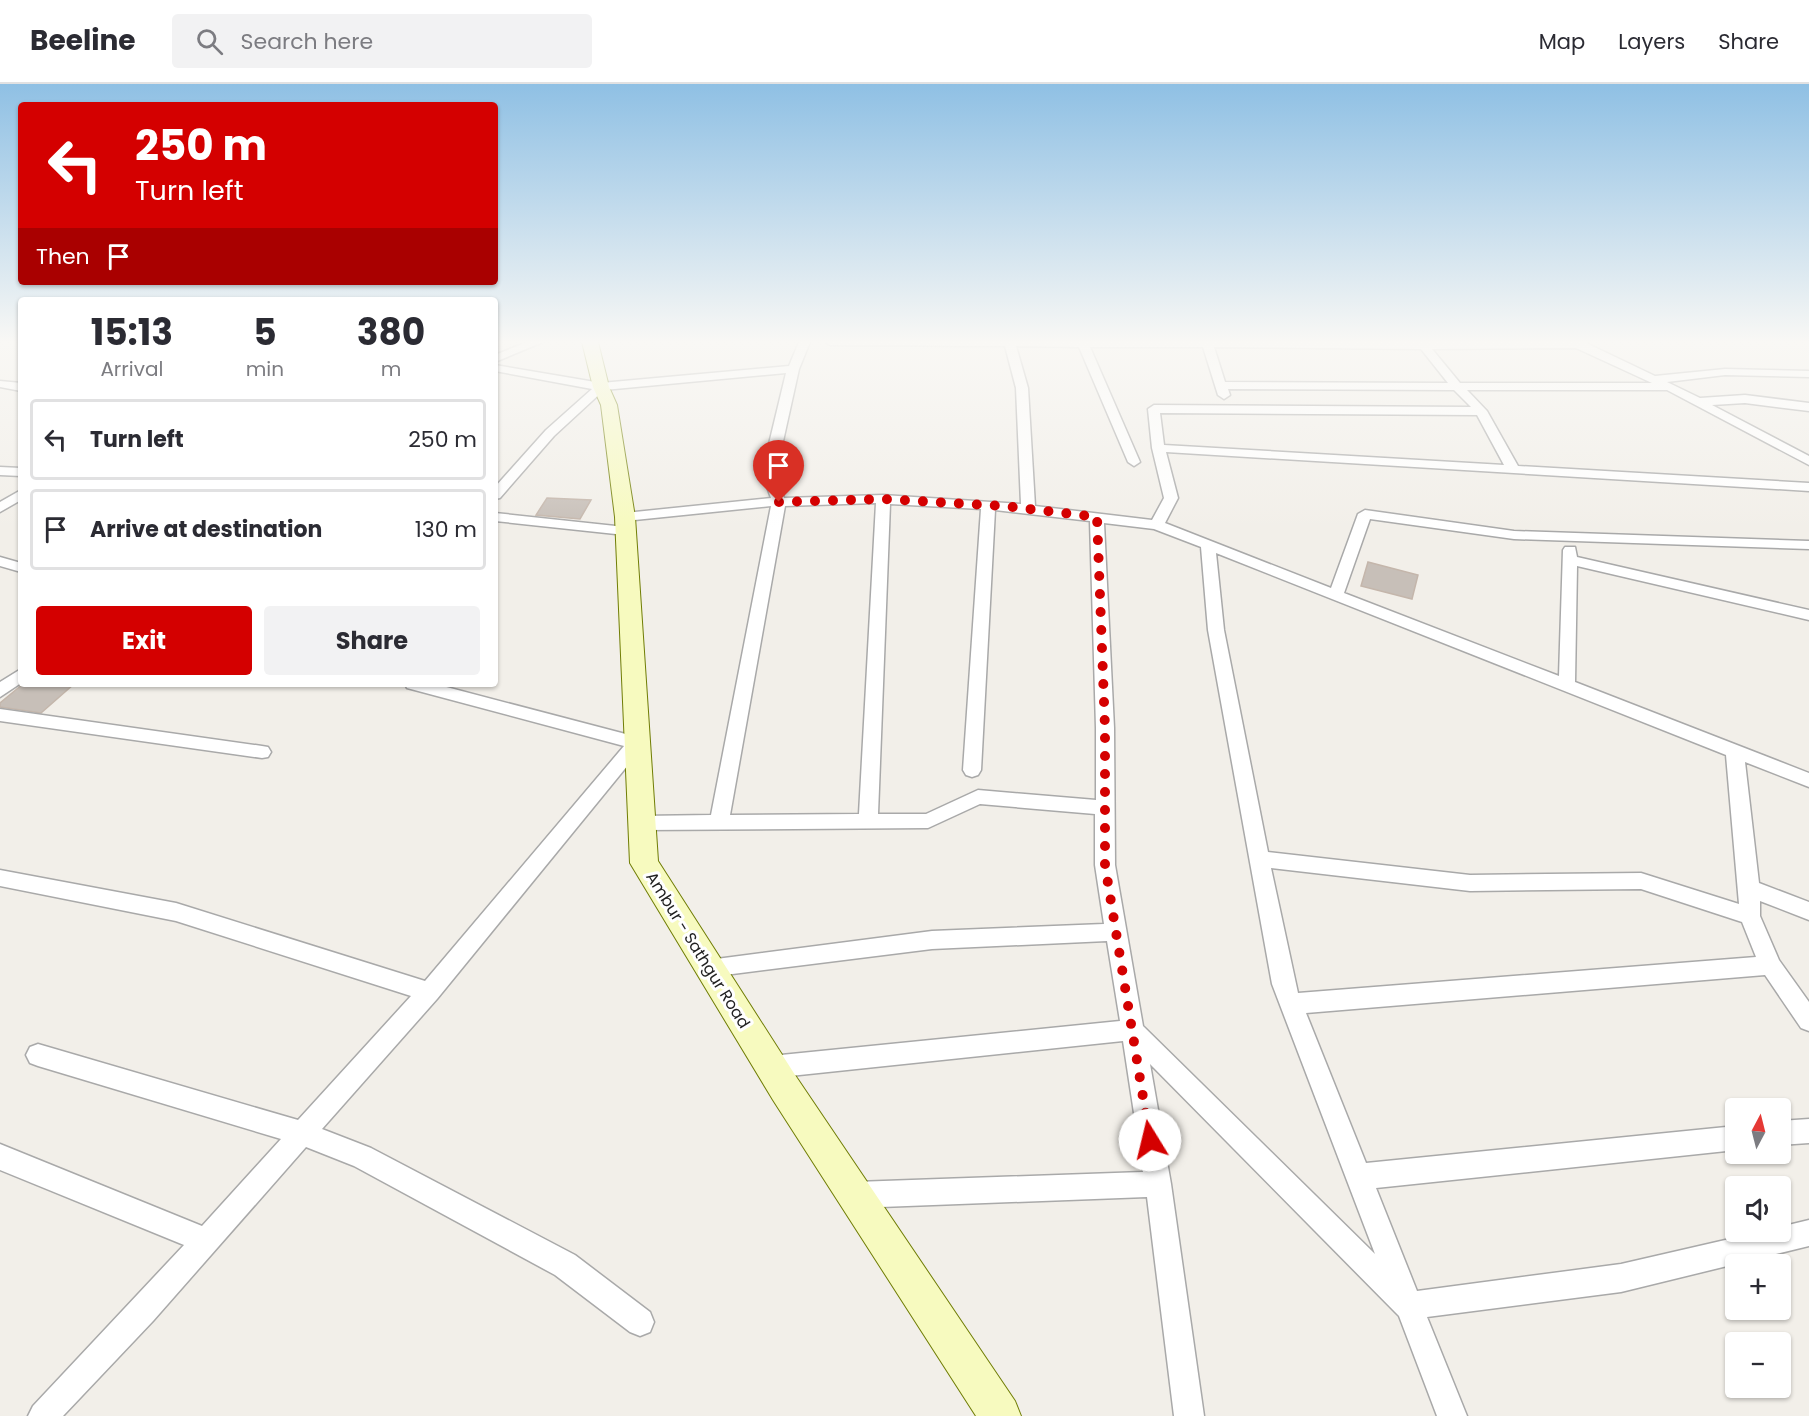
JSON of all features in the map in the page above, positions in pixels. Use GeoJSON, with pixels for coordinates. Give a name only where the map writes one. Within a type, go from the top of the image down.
{"type":"FeatureCollection","features":[{"type":"Feature","properties":{"kind":"main road","name":"Ambur - Sathgur Road"},"geometry":{"type":"LineString","coordinates":[[609,404],[625,524],[644,863],[771,1067],[1000,1416]]}},
{"type":"Feature","properties":{"kind":"street"},"geometry":{"type":"LineString","coordinates":[[498,492],[550,433],[582,404]]}},
{"type":"Feature","properties":{"kind":"street"},"geometry":{"type":"LineString","coordinates":[[719,822],[779,502],[769,473],[785,404]]}},
{"type":"Feature","properties":{"kind":"street"},"geometry":{"type":"LineString","coordinates":[[1023,404],[1028,509]]}},
{"type":"Feature","properties":{"kind":"street"},"geometry":{"type":"LineString","coordinates":[[1109,404],[1134,462]]}},
{"type":"Feature","properties":{"kind":"street"},"geometry":{"type":"LineString","coordinates":[[1228,404],[1230,410]]}},
{"type":"Feature","properties":{"kind":"street"},"geometry":{"type":"LineString","coordinates":[[1475,404],[1482,411],[1513,469]]}},
{"type":"Feature","properties":{"kind":"street"},"geometry":{"type":"LineString","coordinates":[[1701,404],[1809,461]]}},
{"type":"Feature","properties":{"kind":"street"},"geometry":{"type":"LineString","coordinates":[[1786,404],[1809,407]]}},
{"type":"Feature","properties":{"kind":"street"},"geometry":{"type":"LineString","coordinates":[[1157,525],[1171,498],[1158,448],[1154,409],[1482,411]]}},
{"type":"Feature","properties":{"kind":"street"},"geometry":{"type":"LineString","coordinates":[[1158,448],[1809,487]]}},
{"type":"Feature","properties":{"kind":"street"},"geometry":{"type":"LineString","coordinates":[[1788,450],[1809,451]]}},
{"type":"Feature","properties":{"kind":"street"},"geometry":{"type":"LineString","coordinates":[[0,471],[18,472]]}},
{"type":"Feature","properties":{"kind":"street"},"geometry":{"type":"LineString","coordinates":[[0,508],[18,496]]}},
{"type":"Feature","properties":{"kind":"street"},"geometry":{"type":"LineString","coordinates":[[868,820],[882,499]]}},
{"type":"Feature","properties":{"kind":"street"},"geometry":{"type":"LineString","coordinates":[[498,517],[625,524],[779,502],[882,499],[988,505],[1157,525],[1809,780]]}},
{"type":"Feature","properties":{"kind":"street"},"geometry":{"type":"LineString","coordinates":[[972,770],[988,505]]}},
{"type":"Feature","properties":{"kind":"street"},"geometry":{"type":"LineString","coordinates":[[1336,595],[1365,514],[1514,535],[1809,545]]}},
{"type":"Feature","properties":{"kind":"street"},"geometry":{"type":"LineString","coordinates":[[1097,517],[1105,865],[1158,1184],[1189,1416]]}},
{"type":"Feature","properties":{"kind":"street"},"geometry":{"type":"LineString","coordinates":[[1567,685],[1570,536]]}},
{"type":"Feature","properties":{"kind":"street"},"geometry":{"type":"LineString","coordinates":[[1208,545],[1216,630],[1283,984],[1452,1416]]}},
{"type":"Feature","properties":{"kind":"street"},"geometry":{"type":"LineString","coordinates":[[1570,560],[1809,615]]}},
{"type":"Feature","properties":{"kind":"street"},"geometry":{"type":"LineString","coordinates":[[0,561],[18,567]]}},
{"type":"Feature","properties":{"kind":"street"},"geometry":{"type":"LineString","coordinates":[[43,1416],[143,1311],[429,992],[638,743],[424,687]]}},
{"type":"Feature","properties":{"kind":"street"},"geometry":{"type":"LineString","coordinates":[[0,715],[262,752]]}},
{"type":"Feature","properties":{"kind":"street"},"geometry":{"type":"LineString","coordinates":[[1735,751],[1750,916],[1770,965],[1809,1021]]}},
{"type":"Feature","properties":{"kind":"street"},"geometry":{"type":"LineString","coordinates":[[642,823],[928,821],[978,796],[1105,808]]}},
{"type":"Feature","properties":{"kind":"street"},"geometry":{"type":"LineString","coordinates":[[1259,859],[1470,883],[1641,881],[1750,916]]}},
{"type":"Feature","properties":{"kind":"street"},"geometry":{"type":"LineString","coordinates":[[0,878],[176,912],[429,992]]}},
{"type":"Feature","properties":{"kind":"street"},"geometry":{"type":"LineString","coordinates":[[1749,888],[1809,911]]}},
{"type":"Feature","properties":{"kind":"street"},"geometry":{"type":"LineString","coordinates":[[709,968],[932,940],[1117,932]]}},
{"type":"Feature","properties":{"kind":"street"},"geometry":{"type":"LineString","coordinates":[[1291,1004],[1770,965]]}},
{"type":"Feature","properties":{"kind":"street"},"geometry":{"type":"LineString","coordinates":[[771,1067],[1132,1030]]}},
{"type":"Feature","properties":{"kind":"street"},"geometry":{"type":"LineString","coordinates":[[1132,1030],[1408,1306]]}},
{"type":"Feature","properties":{"kind":"street"},"geometry":{"type":"LineString","coordinates":[[38,1055],[302,1133],[362,1158],[566,1265],[640,1322]]}},
{"type":"Feature","properties":{"kind":"street"},"geometry":{"type":"LineString","coordinates":[[1791,1132],[1809,1131]]}},
{"type":"Feature","properties":{"kind":"street"},"geometry":{"type":"LineString","coordinates":[[1358,1177],[1725,1139]]}},
{"type":"Feature","properties":{"kind":"street"},"geometry":{"type":"LineString","coordinates":[[0,1157],[206,1241]]}},
{"type":"Feature","properties":{"kind":"street"},"geometry":{"type":"LineString","coordinates":[[855,1195],[1158,1184]]}},
{"type":"Feature","properties":{"kind":"street"},"geometry":{"type":"LineString","coordinates":[[1408,1306],[1621,1278],[1809,1233]]}},
{"type":"Feature","properties":{"kind":"building"},"geometry":{"type":"Polygon","coordinates":[[[547,498],[591,500],[580,519],[536,515],[547,498]]]}},
{"type":"Feature","properties":{"kind":"building"},"geometry":{"type":"Polygon","coordinates":[[[1368,562],[1418,575],[1412,599],[1361,586],[1368,562]]]}},
{"type":"Feature","properties":{"kind":"building"},"geometry":{"type":"Polygon","coordinates":[[[19,687],[71,687],[41,713],[0,707],[0,703],[19,687]]]}},
{"type":"Feature","properties":{"kind":"route"},"geometry":{"type":"LineString","coordinates":[[779,502],[882,499],[1004,506],[1097,517],[1105,728],[1105,865],[1150,1140]]}}]}
